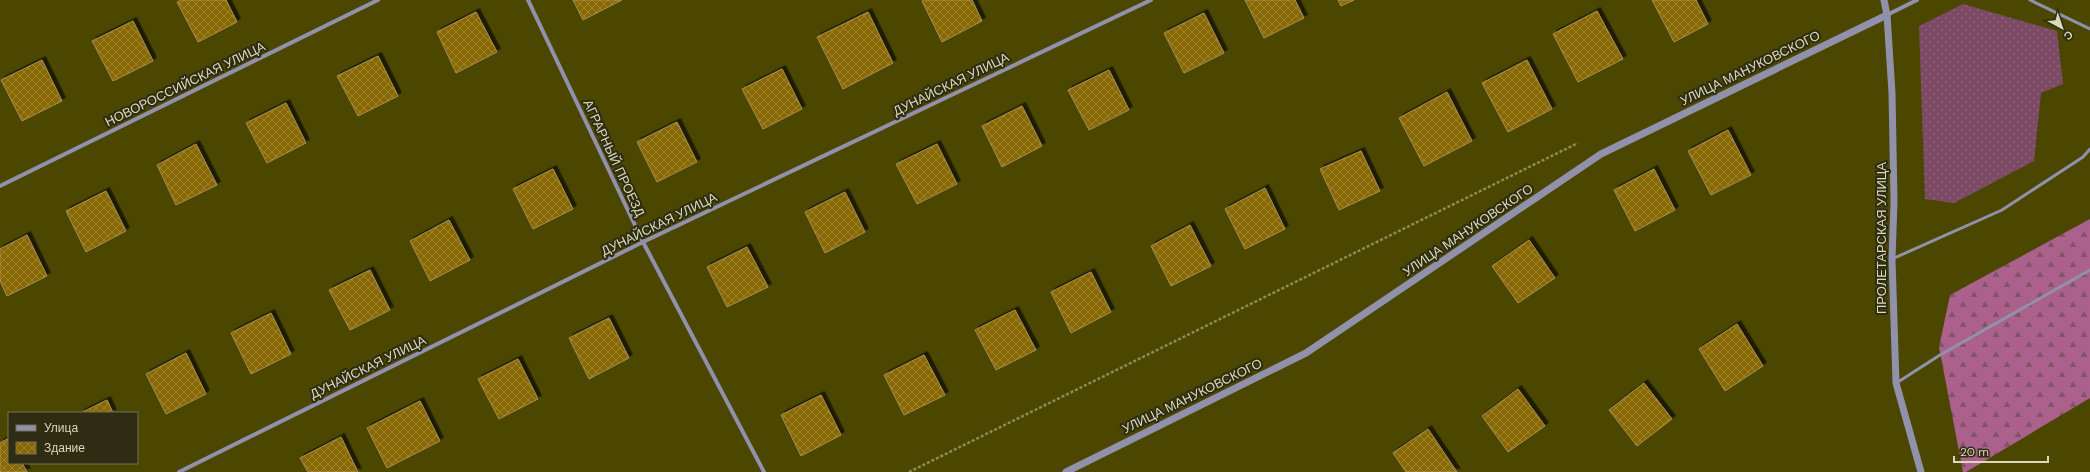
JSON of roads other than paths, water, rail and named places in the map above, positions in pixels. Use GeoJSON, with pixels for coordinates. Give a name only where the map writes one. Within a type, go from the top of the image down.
{"type":"FeatureCollection","features":[{"type":"Feature","properties":{"kind":"street","name":"НОВОРОССИЙСКАЯ УЛИЦА"},"geometry":{"type":"LineString","coordinates":[[0,186],[378,0]]}},
{"type":"Feature","properties":{"kind":"street","name":"АГРАРНЫЙ ПРОЕЗД"},"geometry":{"type":"LineString","coordinates":[[528,0],[644,242],[764,472]]}},
{"type":"Feature","properties":{"kind":"street","name":"ДУНАЙСКАЯ УЛИЦА"},"geometry":{"type":"LineString","coordinates":[[179,472],[644,242],[1151,0]]}},
{"type":"Feature","properties":{"kind":"street","name":"ПРОЛЕТАРСКАЯ УЛИЦА"},"geometry":{"type":"LineString","coordinates":[[1884,0],[1887,15],[1892,94],[1894,202],[1892,259],[1896,383],[1921,472]]}},
{"type":"Feature","properties":{"kind":"street"},"geometry":{"type":"LineString","coordinates":[[1887,15],[1917,0]]}},
{"type":"Feature","properties":{"kind":"street","name":"УЛИЦА МАНУКОВСКОГО"},"geometry":{"type":"LineString","coordinates":[[1066,472],[1306,353],[1601,154],[1887,15]]}},
{"type":"Feature","properties":{"kind":"lane"},"geometry":{"type":"LineString","coordinates":[[2030,0],[2090,29]]}},
{"type":"Feature","properties":{"kind":"lane"},"geometry":{"type":"LineString","coordinates":[[1892,259],[2002,210],[2083,157],[2090,149]]}},
{"type":"Feature","properties":{"kind":"lane"},"geometry":{"type":"LineString","coordinates":[[1896,383],[1940,355],[2090,270]]}}]}
